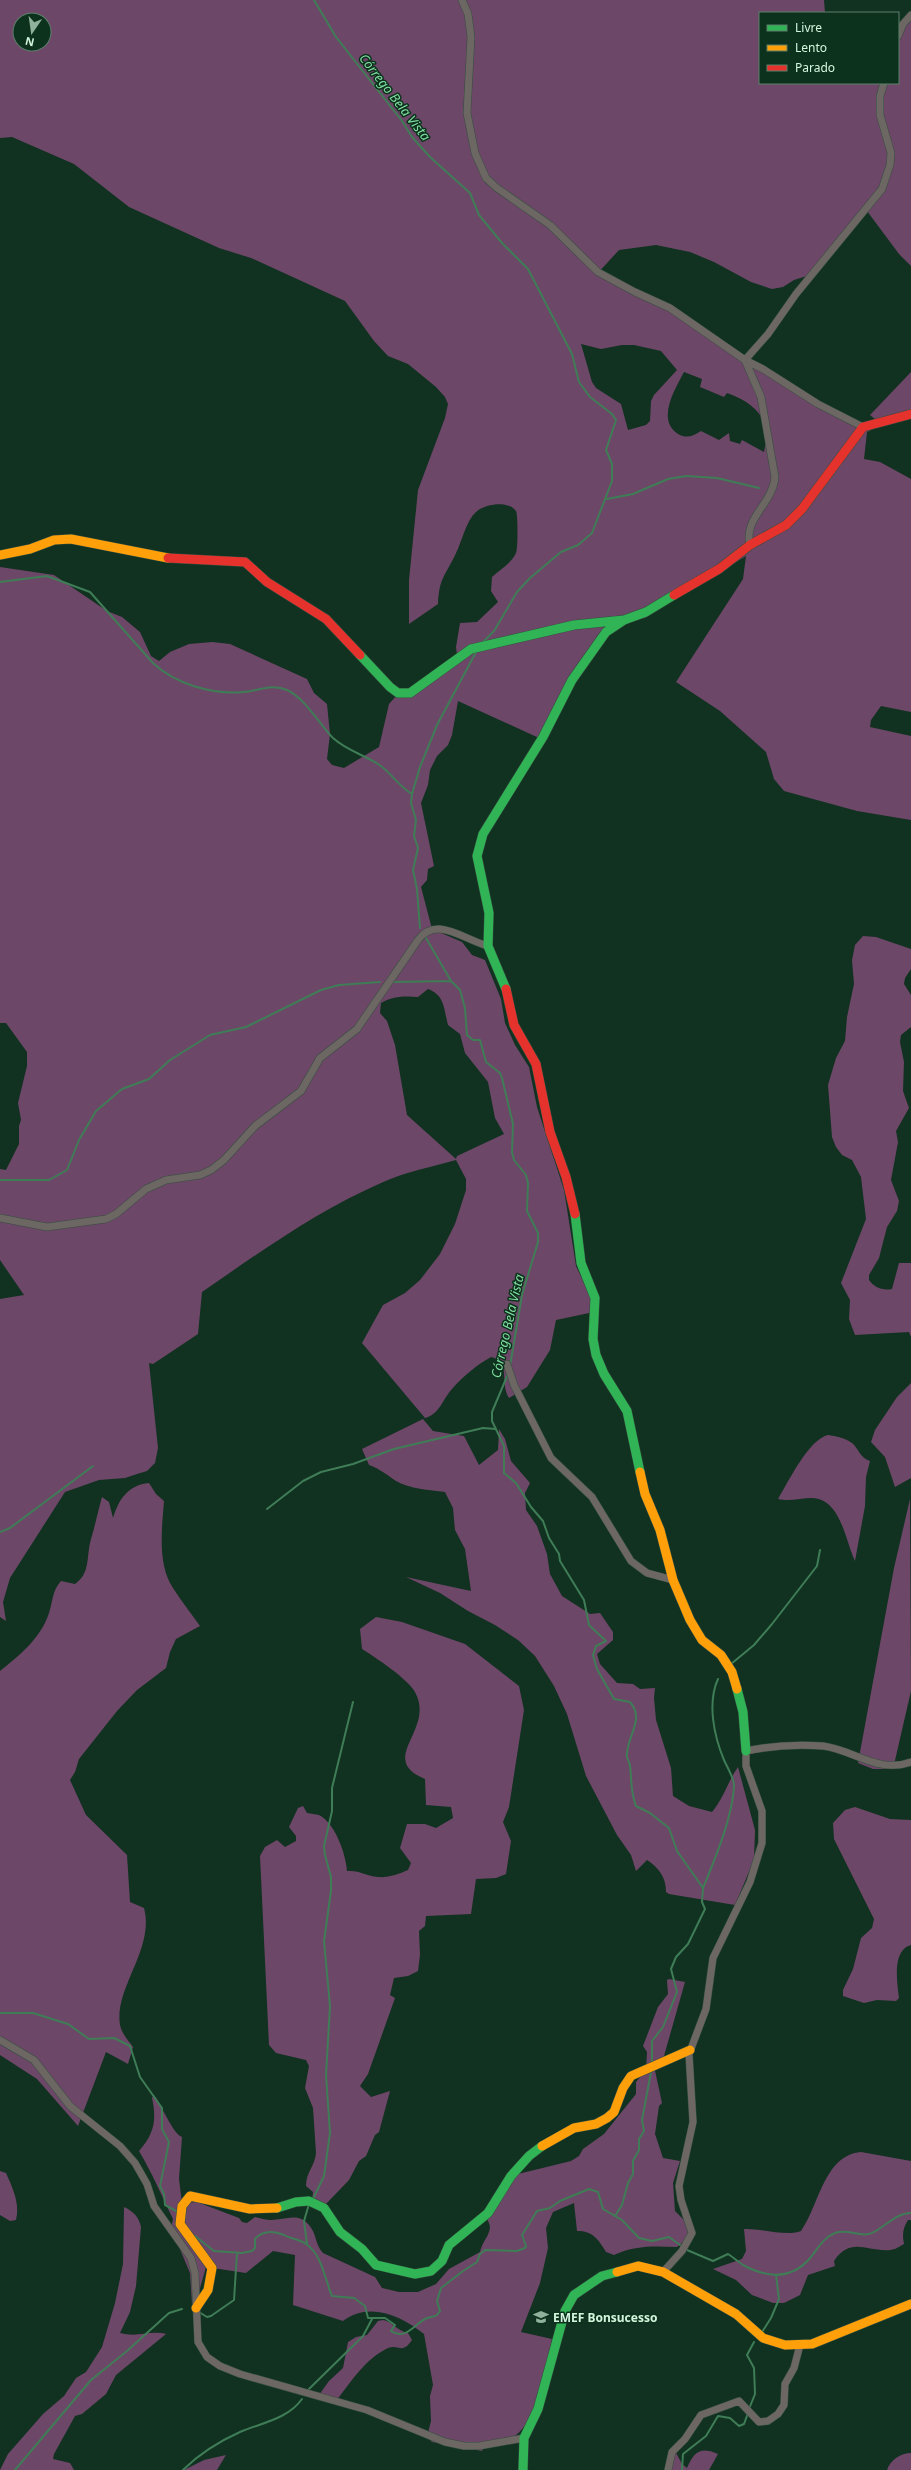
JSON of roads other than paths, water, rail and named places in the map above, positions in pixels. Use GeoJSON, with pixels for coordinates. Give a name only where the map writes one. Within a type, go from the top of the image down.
{"type":"FeatureCollection","features":[{"type":"Feature","properties":{"kind":"street"},"geometry":{"type":"LineString","coordinates":[[462,0],[469,18],[471,37],[467,91],[468,119],[475,153],[481,171],[486,178],[497,188],[550,225],[598,272],[676,311],[745,360],[763,368],[818,404],[863,427]]}},
{"type":"Feature","properties":{"kind":"street"},"geometry":{"type":"LineString","coordinates":[[899,34],[903,24],[911,14]]}},
{"type":"Feature","properties":{"kind":"street"},"geometry":{"type":"LineString","coordinates":[[745,360],[768,334],[796,294],[882,189],[891,160],[889,143],[880,115],[880,96],[884,84]]}},
{"type":"Feature","properties":{"kind":"street"},"geometry":{"type":"LineString","coordinates":[[745,360],[761,397],[775,477],[773,488],[767,501],[750,524],[748,537],[750,545]]}},
{"type":"Feature","properties":{"kind":"street"},"geometry":{"type":"LineString","coordinates":[[663,2272],[688,2244],[692,2230],[681,2200],[679,2186],[693,2122],[689,2066],[690,2050],[706,2009],[713,1958],[750,1882],[762,1843],[762,1811],[746,1766],[743,1712],[729,1666],[696,1631],[673,1580],[660,1530],[645,1494],[627,1411],[604,1374],[596,1355],[593,1339],[595,1298],[581,1263],[574,1208],[566,1177],[550,1132],[536,1064],[514,1025],[507,992],[488,946],[489,913],[477,863],[479,841],[494,813],[543,738],[572,680],[606,632],[624,620],[662,604],[724,566],[750,545],[776,532],[802,509],[863,427],[911,414]]}},
{"type":"Feature","properties":{"kind":"street"},"geometry":{"type":"LineString","coordinates":[[0,555],[30,549],[54,540],[71,539],[180,560],[232,560],[245,562],[267,582],[322,616],[390,687],[402,694],[410,693],[421,686],[472,648],[574,624],[624,620]]}},
{"type":"Feature","properties":{"kind":"street"},"geometry":{"type":"LineString","coordinates":[[0,1218],[47,1226],[106,1219],[116,1214],[139,1193],[152,1186],[211,1170],[229,1155],[255,1126],[301,1091],[320,1058],[357,1028],[418,940],[428,930],[439,928],[450,930],[488,946]]}},
{"type":"Feature","properties":{"kind":"street"},"geometry":{"type":"LineString","coordinates":[[507,1364],[514,1385],[551,1458],[592,1497],[631,1561],[647,1573],[673,1580]]}},
{"type":"Feature","properties":{"kind":"street"},"geometry":{"type":"LineString","coordinates":[[746,1751],[766,1748],[822,1746],[843,1750],[870,1763],[883,1766],[911,1762]]}},
{"type":"Feature","properties":{"kind":"street"},"geometry":{"type":"LineString","coordinates":[[0,2040],[34,2060],[70,2106],[120,2146],[134,2163],[147,2184],[157,2210],[191,2258],[195,2273],[198,2342],[202,2350],[216,2364],[240,2374],[367,2410],[445,2442],[464,2446],[479,2446],[524,2438]]}},
{"type":"Feature","properties":{"kind":"street"},"geometry":{"type":"LineString","coordinates":[[196,2308],[204,2299],[210,2285],[212,2268],[179,2220],[182,2206],[190,2196],[250,2209],[281,2208],[296,2202],[309,2202],[324,2208],[340,2232],[362,2249],[376,2265],[387,2269],[415,2274],[431,2271],[442,2261],[449,2245],[488,2213],[511,2176],[529,2156],[542,2146],[574,2128],[596,2124],[607,2118],[614,2112],[631,2076],[690,2050]]}},
{"type":"Feature","properties":{"kind":"street"},"geometry":{"type":"LineString","coordinates":[[523,2470],[524,2438],[535,2418],[557,2335],[565,2311],[574,2295],[596,2279],[626,2268],[651,2267],[663,2272],[736,2314],[762,2338],[785,2345],[800,2345],[827,2339],[911,2304]]}},
{"type":"Feature","properties":{"kind":"street"},"geometry":{"type":"LineString","coordinates":[[668,2470],[672,2452],[685,2439],[701,2415],[735,2401],[742,2402],[760,2422],[768,2421],[778,2414],[785,2402],[785,2384],[796,2366],[800,2345]]}},
{"type":"Feature","properties":{"kind":"waterway","name":"Córrego Bela Vista"},"geometry":{"type":"LineString","coordinates":[[314,0],[336,37],[402,121],[412,137],[430,157],[470,193],[479,215],[502,243],[528,269],[572,354],[579,382],[590,397],[612,414],[616,420],[606,450],[612,464],[612,481],[592,533],[578,545],[561,552],[530,578],[517,592],[494,631],[483,642]]}},
{"type":"Feature","properties":{"kind":"waterway"},"geometry":{"type":"LineString","coordinates":[[607,499],[633,494],[668,479],[686,476],[717,478],[759,488]]}},
{"type":"Feature","properties":{"kind":"waterway"},"geometry":{"type":"LineString","coordinates":[[0,582],[47,576],[90,592],[153,663],[172,677],[183,682],[207,690],[219,692],[243,692],[270,687],[287,690],[306,705],[333,738],[344,746],[383,767],[407,791],[412,794]]}},
{"type":"Feature","properties":{"kind":"waterway","name":"Córrego Bela Vista"},"geometry":{"type":"LineString","coordinates":[[420,928],[417,889],[413,870],[418,848],[414,836],[416,820],[411,803],[412,794],[420,767],[437,725],[476,652]]}},
{"type":"Feature","properties":{"kind":"waterway","name":"Córrego Bela Vista"},"geometry":{"type":"LineString","coordinates":[[426,938],[451,981],[460,990],[465,1008],[467,1035],[473,1040],[480,1040],[486,1062],[500,1073],[502,1078],[513,1124],[512,1152],[514,1160],[526,1175],[528,1183],[527,1211],[538,1233],[538,1242],[522,1295],[510,1366]]}},
{"type":"Feature","properties":{"kind":"waterway"},"geometry":{"type":"LineString","coordinates":[[392,982],[451,981]]}},
{"type":"Feature","properties":{"kind":"waterway"},"geometry":{"type":"LineString","coordinates":[[0,1180],[49,1180],[67,1170],[79,1140],[96,1111],[122,1089],[149,1079],[170,1060],[210,1035],[246,1027],[321,990],[339,985],[380,982]]}},
{"type":"Feature","properties":{"kind":"waterway","name":"Córrego Bela Vista"},"geometry":{"type":"LineString","coordinates":[[508,1374],[492,1412],[492,1421],[504,1446],[504,1473],[516,1483],[531,1507],[543,1521],[549,1538],[559,1554],[560,1561],[584,1600],[589,1625],[606,1641],[596,1646],[593,1655],[597,1669],[614,1699],[630,1702],[634,1709],[636,1722],[627,1750],[627,1757],[630,1765],[632,1790],[636,1806],[650,1813],[669,1828],[677,1851],[703,1888],[702,1902],[705,1909],[688,1944],[676,1957],[671,1969],[677,1992],[663,2027],[652,2041],[652,2064]]}},
{"type":"Feature","properties":{"kind":"waterway"},"geometry":{"type":"LineString","coordinates":[[267,1509],[303,1481],[321,1472],[353,1464],[394,1449],[483,1428],[496,1429]]}},
{"type":"Feature","properties":{"kind":"waterway"},"geometry":{"type":"LineString","coordinates":[[0,1532],[10,1528],[93,1466]]}},
{"type":"Feature","properties":{"kind":"waterway"},"geometry":{"type":"LineString","coordinates":[[731,1664],[754,1645],[772,1624],[817,1566],[820,1550]]}},
{"type":"Feature","properties":{"kind":"waterway"},"geometry":{"type":"LineString","coordinates":[[703,1888],[727,1824],[734,1785],[732,1776],[720,1751],[713,1720],[713,1698],[718,1679]]}},
{"type":"Feature","properties":{"kind":"waterway"},"geometry":{"type":"LineString","coordinates":[[313,2199],[324,2176],[330,2133],[326,2075],[330,2006],[324,1941],[331,1891],[331,1877],[324,1846],[332,1811],[332,1788],[353,1702]]}},
{"type":"Feature","properties":{"kind":"waterway","name":"Córrego Bela Vista"},"geometry":{"type":"LineString","coordinates":[[0,2013],[33,2013],[68,2024],[89,2039],[114,2038],[130,2046],[140,2077],[162,2108],[162,2129],[169,2142],[160,2186],[164,2194],[165,2205],[178,2212]]}},
{"type":"Feature","properties":{"kind":"waterway","name":"Córrego Bela Vista"},"geometry":{"type":"LineString","coordinates":[[615,2216],[622,2205],[628,2183],[633,2174],[633,2161],[639,2150],[639,2139],[644,2131],[642,2120],[651,2072]]}},
{"type":"Feature","properties":{"kind":"waterway","name":"Córrego Bela Vista"},"geometry":{"type":"LineString","coordinates":[[195,2236],[214,2251],[242,2253],[252,2251],[255,2248],[255,2239],[258,2236],[269,2232],[284,2235],[303,2242],[316,2254],[332,2296],[354,2298],[365,2306],[368,2318],[385,2318],[395,2325],[391,2331],[396,2334],[401,2334],[410,2331],[421,2321],[437,2315],[440,2311],[437,2301],[441,2288],[477,2262],[480,2254],[485,2250],[517,2251],[525,2248],[526,2246],[522,2235],[537,2211],[550,2208],[560,2201],[589,2189],[598,2192],[603,2209],[622,2220],[639,2238],[652,2241],[669,2237],[687,2250],[713,2261],[728,2254],[743,2265],[770,2274],[787,2273],[796,2270],[811,2257],[824,2240],[835,2233],[845,2232],[869,2234],[896,2217],[911,2213]]}},
{"type":"Feature","properties":{"kind":"waterway"},"geometry":{"type":"LineString","coordinates":[[307,2244],[304,2221],[309,2204]]}},
{"type":"Feature","properties":{"kind":"waterway"},"geometry":{"type":"LineString","coordinates":[[199,2312],[207,2317],[211,2316],[234,2300],[237,2253]]}},
{"type":"Feature","properties":{"kind":"waterway"},"geometry":{"type":"LineString","coordinates":[[762,2332],[771,2318],[779,2299],[776,2275]]}},
{"type":"Feature","properties":{"kind":"waterway"},"geometry":{"type":"LineString","coordinates":[[15,2470],[91,2380],[127,2351],[169,2313],[182,2309]]}},
{"type":"Feature","properties":{"kind":"waterway"},"geometry":{"type":"LineString","coordinates":[[309,2389],[363,2336],[372,2319]]}},
{"type":"Feature","properties":{"kind":"waterway"},"geometry":{"type":"LineString","coordinates":[[749,2409],[755,2394],[754,2368],[747,2355],[754,2342]]}},
{"type":"Feature","properties":{"kind":"waterway"},"geometry":{"type":"LineString","coordinates":[[183,2470],[195,2459],[217,2444],[240,2432],[282,2416],[296,2406],[302,2399]]}},
{"type":"Feature","properties":{"kind":"waterway"},"geometry":{"type":"LineString","coordinates":[[682,2470],[683,2454],[706,2436],[718,2416],[730,2418],[739,2426],[744,2424],[748,2413]]}},
{"type":"Feature","properties":{"kind":"place","name":"EMEF Bonsucesso"},"geometry":{"type":"Point","coordinates":[541,2317]}}]}
